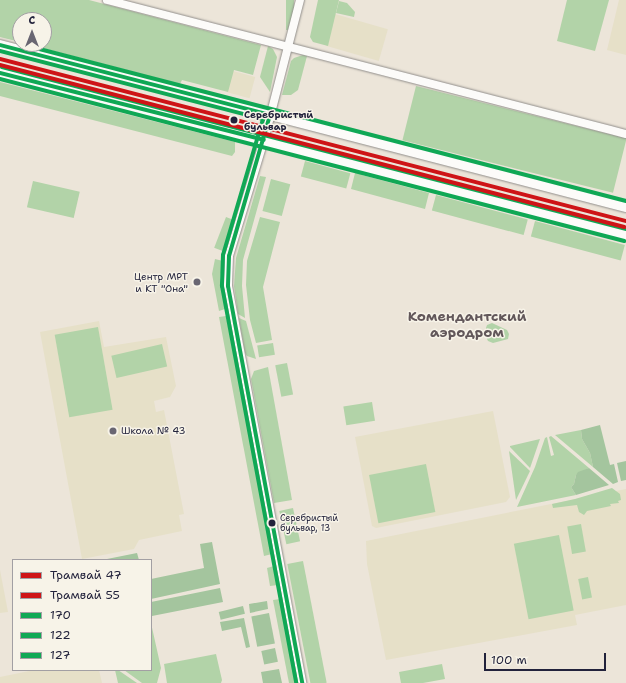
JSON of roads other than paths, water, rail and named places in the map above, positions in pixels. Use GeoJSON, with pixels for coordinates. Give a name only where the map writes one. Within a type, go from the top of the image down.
{"type":"FeatureCollection","features":[{"type":"Feature","properties":{"kind":"main road"},"geometry":{"type":"LineString","coordinates":[[0,44],[626,207]]}},
{"type":"Feature","properties":{"kind":"main road"},"geometry":{"type":"LineString","coordinates":[[0,73],[264,140],[626,235]]}},
{"type":"Feature","properties":{"kind":"street"},"geometry":{"type":"LineString","coordinates":[[107,0],[626,134]]}},
{"type":"Feature","properties":{"kind":"street"},"geometry":{"type":"LineString","coordinates":[[300,0],[264,140],[229,256],[228,286],[302,683]]}},
{"type":"Feature","properties":{"kind":"tram line","name":"47"},"geometry":{"type":"LineString","coordinates":[[0,59],[626,221]]}},
{"type":"Feature","properties":{"kind":"tram line","name":"55"},"geometry":{"type":"LineString","coordinates":[[0,65],[624,227]]}},
{"type":"Feature","properties":{"kind":"place","name":"Серебристый бульвар"},"geometry":{"type":"Point","coordinates":[234,120]}},
{"type":"Feature","properties":{"kind":"place","name":"Центр МРТ и КТ \"Она\""},"geometry":{"type":"Point","coordinates":[197,282]}},
{"type":"Feature","properties":{"kind":"place","name":"Школа № 43"},"geometry":{"type":"Point","coordinates":[113,431]}},
{"type":"Feature","properties":{"kind":"place","name":"Серебристый бульвар, 13"},"geometry":{"type":"Point","coordinates":[272,523]}},
{"type":"Feature","properties":{"kind":"district","name":"Комендантский аэродром"},"geometry":{"type":"Point","coordinates":[467,324]}}]}
